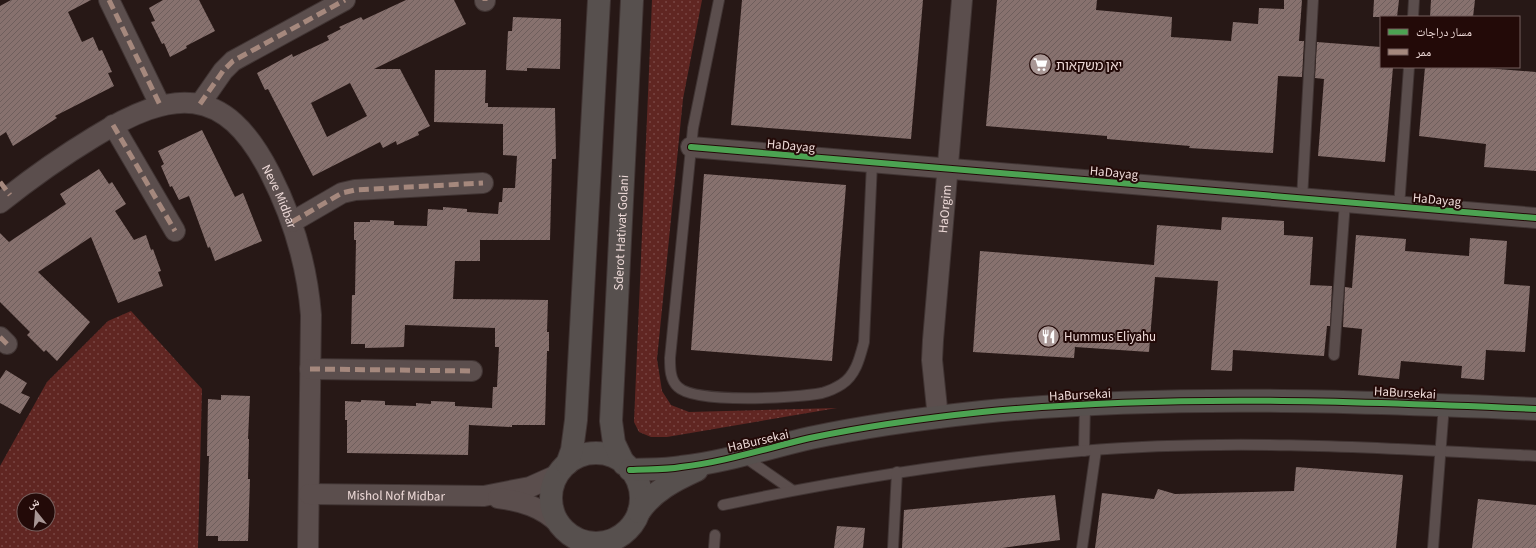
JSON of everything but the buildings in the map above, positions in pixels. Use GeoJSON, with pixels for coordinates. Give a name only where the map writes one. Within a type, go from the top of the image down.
{"type":"FeatureCollection","features":[{"type":"Feature","properties":{"kind":"street"},"geometry":{"type":"LineString","coordinates":[[109,0],[160,105]]}},
{"type":"Feature","properties":{"kind":"street"},"geometry":{"type":"LineString","coordinates":[[562,470],[582,456],[600,454],[613,457],[627,467],[639,485],[639,512],[631,527],[621,540],[591,543],[564,534],[553,511],[551,503],[552,485],[562,470],[572,450],[576,420],[599,0]]}},
{"type":"Feature","properties":{"kind":"street","name":"Sderot Hativat Golani"},"geometry":{"type":"LineString","coordinates":[[627,467],[614,443],[611,420],[632,0]]}},
{"type":"Feature","properties":{"kind":"street","name":"HaOrgim"},"geometry":{"type":"LineString","coordinates":[[938,418],[932,360],[962,0]]}},
{"type":"Feature","properties":{"kind":"street"},"geometry":{"type":"LineString","coordinates":[[200,104],[223,71],[233,61],[341,1]]}},
{"type":"Feature","properties":{"kind":"street","name":"Neve Midbar"},"geometry":{"type":"LineString","coordinates":[[3,194],[113,125],[137,112],[160,105],[181,102],[200,104],[224,115],[235,123],[250,139],[270,172],[292,222],[304,259],[310,296],[308,548]]}},
{"type":"Feature","properties":{"kind":"street"},"geometry":{"type":"LineString","coordinates":[[113,125],[175,231]]}},
{"type":"Feature","properties":{"kind":"street","name":"HaDayag"},"geometry":{"type":"LineString","coordinates":[[691,147],[1536,218]]}},
{"type":"Feature","properties":{"kind":"street"},"geometry":{"type":"LineString","coordinates":[[292,222],[342,193],[355,190],[483,183]]}},
{"type":"Feature","properties":{"kind":"street"},"geometry":{"type":"LineString","coordinates":[[310,369],[472,370]]}},
{"type":"Feature","properties":{"kind":"street","name":"HaBursekai"},"geometry":{"type":"LineString","coordinates":[[627,467],[681,467],[811,438],[938,418],[989,412],[1085,405],[1162,401],[1292,400],[1536,409]]}},
{"type":"Feature","properties":{"kind":"street","name":"HaBursekai"},"geometry":{"type":"LineString","coordinates":[[639,512],[646,500],[674,482],[703,467],[735,456]]}},
{"type":"Feature","properties":{"kind":"street","name":"Mishol Nof Midbar"},"geometry":{"type":"LineString","coordinates":[[484,496],[530,487],[562,470]]}},
{"type":"Feature","properties":{"kind":"street","name":"Mishol Nof Midbar"},"geometry":{"type":"LineString","coordinates":[[309,494],[484,496],[515,501],[535,507],[551,516],[564,534]]}},
{"type":"Feature","properties":{"kind":"lane"},"geometry":{"type":"LineString","coordinates":[[719,0],[694,122],[670,371],[673,380],[683,391],[699,396],[717,398],[824,392],[843,383],[855,369],[864,342],[872,163]]}},
{"type":"Feature","properties":{"kind":"lane"},"geometry":{"type":"LineString","coordinates":[[1302,199],[1313,0]]}},
{"type":"Feature","properties":{"kind":"lane"},"geometry":{"type":"LineString","coordinates":[[1413,16],[1414,0]]}},
{"type":"Feature","properties":{"kind":"lane"},"geometry":{"type":"LineString","coordinates":[[1399,207],[1409,68]]}},
{"type":"Feature","properties":{"kind":"lane"},"geometry":{"type":"LineString","coordinates":[[1334,355],[1345,202]]}},
{"type":"Feature","properties":{"kind":"lane"},"geometry":{"type":"LineString","coordinates":[[1084,450],[1085,405]]}},
{"type":"Feature","properties":{"kind":"lane"},"geometry":{"type":"LineString","coordinates":[[1433,548],[1444,405]]}},
{"type":"Feature","properties":{"kind":"lane"},"geometry":{"type":"LineString","coordinates":[[724,505],[792,490],[897,472],[1084,450],[1259,445],[1350,446],[1536,456]]}},
{"type":"Feature","properties":{"kind":"lane"},"geometry":{"type":"LineString","coordinates":[[1082,548],[1096,450]]}},
{"type":"Feature","properties":{"kind":"lane"},"geometry":{"type":"LineString","coordinates":[[735,456],[792,490]]}},
{"type":"Feature","properties":{"kind":"lane"},"geometry":{"type":"LineString","coordinates":[[893,548],[897,472]]}},
{"type":"Feature","properties":{"kind":"lane"},"geometry":{"type":"LineString","coordinates":[[714,548],[715,535]]}},
{"type":"Feature","properties":{"kind":"shaded area"},"geometry":{"type":"Polygon","coordinates":[[[652,0],[702,0],[683,99],[657,359],[662,391],[671,405],[689,412],[837,408],[667,437],[651,437],[639,432],[634,422],[652,0]]]}},
{"type":"Feature","properties":{"kind":"shaded area"},"geometry":{"type":"Polygon","coordinates":[[[131,311],[202,389],[198,548],[0,548],[0,466],[47,382],[108,321],[131,311]]]}},
{"type":"Feature","properties":{"kind":"marked path"},"geometry":{"type":"LineString","coordinates":[[109,0],[160,105]]}},
{"type":"Feature","properties":{"kind":"marked path"},"geometry":{"type":"LineString","coordinates":[[200,104],[223,71],[233,61],[345,0]]}},
{"type":"Feature","properties":{"kind":"marked path"},"geometry":{"type":"LineString","coordinates":[[113,125],[175,231]]}},
{"type":"Feature","properties":{"kind":"marked path"},"geometry":{"type":"LineString","coordinates":[[0,182],[10,195]]}},
{"type":"Feature","properties":{"kind":"marked path"},"geometry":{"type":"LineString","coordinates":[[292,222],[342,193],[355,190],[483,183]]}},
{"type":"Feature","properties":{"kind":"marked path"},"geometry":{"type":"LineString","coordinates":[[0,337],[7,344]]}},
{"type":"Feature","properties":{"kind":"marked path"},"geometry":{"type":"LineString","coordinates":[[310,369],[472,371]]}},
{"type":"Feature","properties":{"kind":"cycle path"},"geometry":{"type":"LineString","coordinates":[[691,147],[1536,218]]}},
{"type":"Feature","properties":{"kind":"cycle path"},"geometry":{"type":"LineString","coordinates":[[630,470],[668,469],[697,465],[810,438],[896,423],[982,412],[1051,406],[1190,401],[1259,401],[1536,409]]}},
{"type":"Feature","properties":{"kind":"place","name":"יאן משקאות"},"geometry":{"type":"Point","coordinates":[1041,65]}},
{"type":"Feature","properties":{"kind":"place","name":"Hummus Eliyahu"},"geometry":{"type":"Point","coordinates":[1049,336]}}]}
